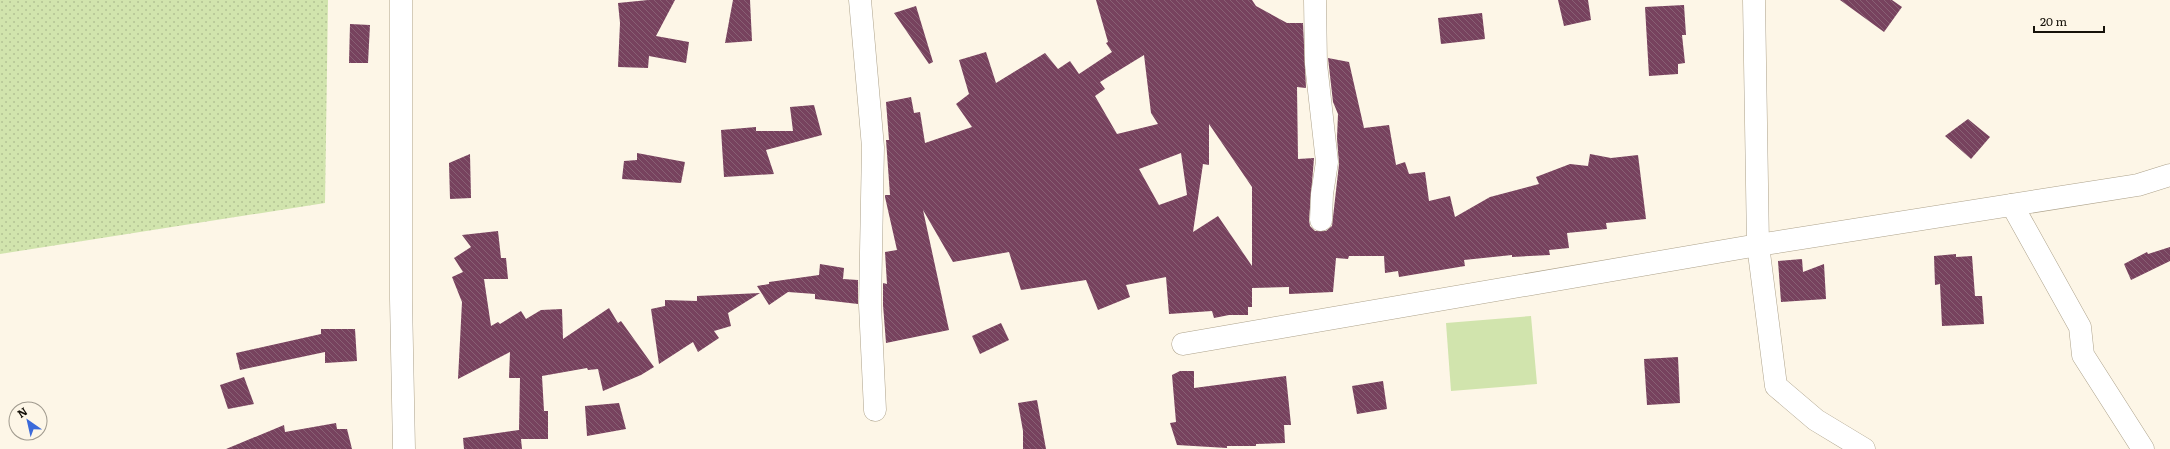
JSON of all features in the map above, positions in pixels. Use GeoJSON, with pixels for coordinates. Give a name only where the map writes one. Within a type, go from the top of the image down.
{"type":"FeatureCollection","features":[{"type":"Feature","properties":{"kind":"street"},"geometry":{"type":"LineString","coordinates":[[401,0],[401,299],[404,449]]}},
{"type":"Feature","properties":{"kind":"street"},"geometry":{"type":"LineString","coordinates":[[860,0],[873,147],[870,305],[875,410]]}},
{"type":"Feature","properties":{"kind":"street"},"geometry":{"type":"LineString","coordinates":[[1315,0],[1316,64],[1327,162],[1322,194],[1321,220]]}},
{"type":"Feature","properties":{"kind":"street"},"geometry":{"type":"LineString","coordinates":[[1754,0],[1758,245],[1776,386],[1816,420],[1864,449]]}},
{"type":"Feature","properties":{"kind":"street"},"geometry":{"type":"LineString","coordinates":[[1183,344],[1758,245],[2138,185],[2170,174]]}},
{"type":"Feature","properties":{"kind":"street"},"geometry":{"type":"LineString","coordinates":[[2012,205],[2080,327],[2083,354],[2143,449]]}},
{"type":"Feature","properties":{"kind":"green space"},"geometry":{"type":"Polygon","coordinates":[[[0,0],[328,0],[325,203],[0,254],[0,0]]]}},
{"type":"Feature","properties":{"kind":"green space"},"geometry":{"type":"Polygon","coordinates":[[[1531,316],[1537,384],[1451,391],[1446,323],[1531,316]]]}},
{"type":"Feature","properties":{"kind":"building"},"geometry":{"type":"Polygon","coordinates":[[[648,0],[675,0],[656,36],[689,42],[686,63],[649,56],[648,68],[618,67],[620,23],[618,3],[648,0]]]}},
{"type":"Feature","properties":{"kind":"building"},"geometry":{"type":"Polygon","coordinates":[[[733,0],[750,0],[752,41],[725,43],[733,0]]]}},
{"type":"Feature","properties":{"kind":"building"},"geometry":{"type":"Polygon","coordinates":[[[1096,0],[1252,0],[1256,6],[1287,23],[1303,23],[1306,88],[1297,87],[1298,159],[1314,158],[1309,220],[1310,226],[1315,231],[1326,231],[1332,226],[1339,164],[1337,138],[1338,114],[1333,102],[1328,58],[1349,62],[1364,128],[1389,125],[1396,165],[1405,162],[1409,174],[1425,172],[1429,201],[1450,196],[1455,217],[1490,197],[1539,184],[1536,177],[1570,164],[1588,166],[1590,154],[1611,158],[1638,155],[1646,219],[1606,223],[1607,229],[1567,233],[1569,248],[1549,250],[1550,255],[1512,257],[1512,255],[1464,260],[1465,266],[1399,277],[1398,271],[1385,273],[1384,256],[1349,256],[1348,259],[1336,258],[1333,292],[1289,294],[1289,287],[1252,288],[1252,307],[1248,307],[1248,315],[1229,315],[1214,318],[1212,311],[1169,314],[1166,277],[1126,285],[1130,297],[1098,310],[1086,280],[1021,290],[1009,252],[953,262],[923,210],[949,330],[886,343],[883,305],[883,283],[887,284],[885,252],[897,250],[885,197],[885,195],[890,195],[886,140],[889,140],[886,102],[911,97],[914,113],[920,112],[925,143],[972,127],[956,104],[969,94],[959,60],[986,52],[996,83],[1045,53],[1058,69],[1070,61],[1079,74],[1112,52],[1106,43],[1108,42],[1096,0]],[[1144,55],[1100,82],[1105,89],[1095,96],[1117,134],[1158,124],[1151,113],[1144,55]],[[1209,124],[1209,165],[1203,164],[1193,232],[1218,216],[1252,266],[1252,187],[1209,124]],[[1181,153],[1139,169],[1159,205],[1187,195],[1181,153]]]}},
{"type":"Feature","properties":{"kind":"building"},"geometry":{"type":"Polygon","coordinates":[[[1558,0],[1588,0],[1591,20],[1564,26],[1558,0]]]}},
{"type":"Feature","properties":{"kind":"building"},"geometry":{"type":"Polygon","coordinates":[[[1840,0],[1892,0],[1902,7],[1884,32],[1840,0]]]}},
{"type":"Feature","properties":{"kind":"building"},"geometry":{"type":"Polygon","coordinates":[[[1684,5],[1686,35],[1682,35],[1685,63],[1678,64],[1678,74],[1649,76],[1645,7],[1684,5]]]}},
{"type":"Feature","properties":{"kind":"building"},"geometry":{"type":"Polygon","coordinates":[[[916,6],[933,62],[929,64],[894,13],[916,6]]]}},
{"type":"Feature","properties":{"kind":"building"},"geometry":{"type":"Polygon","coordinates":[[[1482,13],[1485,39],[1441,44],[1438,18],[1482,13]]]}},
{"type":"Feature","properties":{"kind":"building"},"geometry":{"type":"Polygon","coordinates":[[[350,24],[370,25],[368,63],[349,63],[350,24]]]}},
{"type":"Feature","properties":{"kind":"building"},"geometry":{"type":"Polygon","coordinates":[[[814,105],[822,135],[766,150],[774,174],[724,177],[721,130],[756,127],[756,131],[793,131],[790,107],[814,105]]]}},
{"type":"Feature","properties":{"kind":"building"},"geometry":{"type":"Polygon","coordinates":[[[1968,119],[1990,137],[1971,159],[1945,136],[1968,119]]]}},
{"type":"Feature","properties":{"kind":"building"},"geometry":{"type":"Polygon","coordinates":[[[637,153],[685,162],[681,183],[622,179],[624,161],[637,160],[637,153]]]}},
{"type":"Feature","properties":{"kind":"building"},"geometry":{"type":"Polygon","coordinates":[[[470,154],[471,198],[450,199],[449,163],[470,154]]]}},
{"type":"Feature","properties":{"kind":"building"},"geometry":{"type":"Polygon","coordinates":[[[498,231],[501,258],[506,258],[508,279],[484,279],[491,326],[498,322],[500,324],[521,311],[526,319],[541,310],[562,309],[563,339],[609,308],[618,323],[621,321],[654,367],[641,375],[603,391],[598,369],[588,370],[587,368],[542,376],[544,411],[548,411],[548,439],[521,439],[522,449],[464,449],[463,438],[519,430],[520,378],[509,378],[510,352],[458,379],[462,302],[452,277],[463,272],[454,258],[471,247],[462,235],[498,231]]]}},
{"type":"Feature","properties":{"kind":"building"},"geometry":{"type":"Polygon","coordinates":[[[2170,247],[2170,261],[2131,280],[2124,264],[2147,252],[2148,254],[2170,247]]]}},
{"type":"Feature","properties":{"kind":"building"},"geometry":{"type":"Polygon","coordinates":[[[1956,254],[1956,257],[1972,256],[1975,296],[1982,296],[1984,324],[1942,326],[1940,284],[1935,285],[1934,256],[1956,254]]]}},
{"type":"Feature","properties":{"kind":"building"},"geometry":{"type":"Polygon","coordinates":[[[1802,259],[1803,272],[1824,264],[1826,299],[1781,302],[1778,261],[1802,259]]]}},
{"type":"Feature","properties":{"kind":"building"},"geometry":{"type":"Polygon","coordinates":[[[820,264],[844,268],[843,279],[858,280],[858,304],[815,299],[815,294],[788,292],[769,305],[757,286],[769,284],[769,282],[819,275],[820,264]]]}},
{"type":"Feature","properties":{"kind":"building"},"geometry":{"type":"Polygon","coordinates":[[[760,293],[728,313],[731,326],[714,331],[719,338],[698,352],[693,342],[659,364],[651,309],[665,306],[665,300],[697,301],[697,296],[760,293]]]}},
{"type":"Feature","properties":{"kind":"building"},"geometry":{"type":"Polygon","coordinates":[[[1001,323],[1009,340],[980,354],[972,336],[1001,323]]]}},
{"type":"Feature","properties":{"kind":"building"},"geometry":{"type":"Polygon","coordinates":[[[321,329],[355,329],[357,361],[325,363],[325,352],[240,370],[236,353],[321,334],[321,329]]]}},
{"type":"Feature","properties":{"kind":"building"},"geometry":{"type":"Polygon","coordinates":[[[1678,357],[1680,403],[1647,405],[1644,359],[1678,357]]]}},
{"type":"Feature","properties":{"kind":"building"},"geometry":{"type":"Polygon","coordinates":[[[1180,371],[1194,371],[1194,388],[1286,376],[1291,425],[1284,425],[1285,443],[1256,444],[1256,446],[1227,446],[1227,448],[1177,445],[1170,423],[1176,422],[1172,375],[1180,371]]]}},
{"type":"Feature","properties":{"kind":"building"},"geometry":{"type":"Polygon","coordinates":[[[244,377],[254,404],[228,409],[220,385],[244,377]]]}},
{"type":"Feature","properties":{"kind":"building"},"geometry":{"type":"Polygon","coordinates":[[[1383,381],[1387,409],[1357,414],[1352,386],[1383,381]]]}},
{"type":"Feature","properties":{"kind":"building"},"geometry":{"type":"Polygon","coordinates":[[[1037,400],[1046,449],[1023,449],[1023,431],[1018,403],[1037,400]]]}},
{"type":"Feature","properties":{"kind":"building"},"geometry":{"type":"Polygon","coordinates":[[[619,403],[626,429],[587,436],[585,406],[619,403]]]}},
{"type":"Feature","properties":{"kind":"building"},"geometry":{"type":"Polygon","coordinates":[[[336,423],[337,429],[347,429],[352,449],[226,449],[284,425],[285,432],[336,423]]]}}]}
